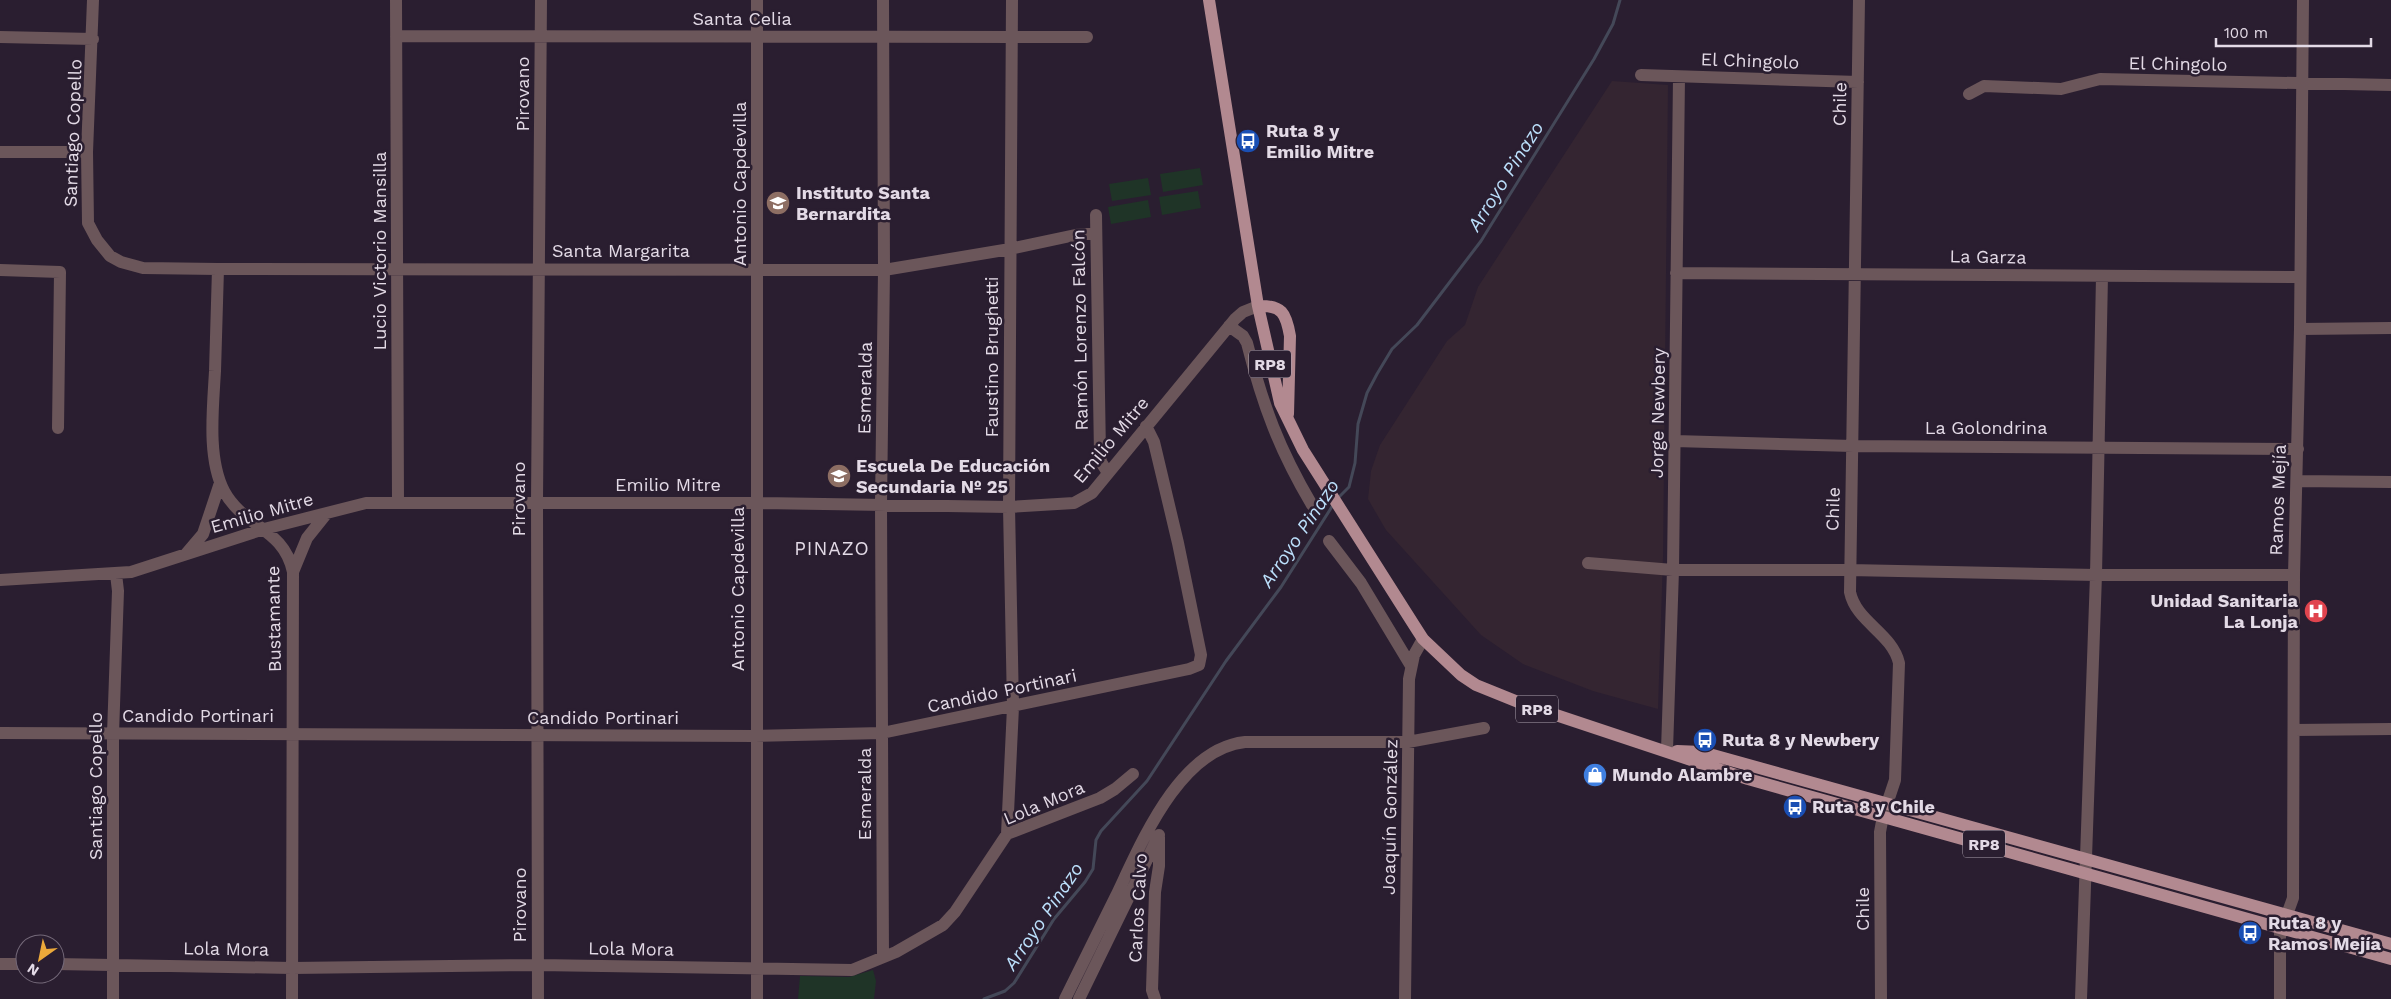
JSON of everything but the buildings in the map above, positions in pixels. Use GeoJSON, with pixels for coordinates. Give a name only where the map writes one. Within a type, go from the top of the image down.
{"type":"FeatureCollection","features":[{"type":"Feature","properties":{"kind":"main road","name":"RP8"},"geometry":{"type":"LineString","coordinates":[[1209,0],[1258,306],[1272,374],[1288,420],[1328,490],[1424,639],[1451,667],[1476,685],[1524,704],[1667,750],[1748,779],[2086,859],[2391,944]]}},
{"type":"Feature","properties":{"kind":"main road"},"geometry":{"type":"LineString","coordinates":[[1258,306],[1278,308],[1285,316],[1288,324],[1290,336],[1288,420]]}},
{"type":"Feature","properties":{"kind":"main road","name":"RP8"},"geometry":{"type":"LineString","coordinates":[[1884,810],[2085,873],[2391,959]]}},
{"type":"Feature","properties":{"kind":"street","name":"Santiago Copello"},"geometry":{"type":"LineString","coordinates":[[93,0],[93,39],[87,152],[88,223],[97,240],[110,256],[121,262],[143,268]]}},
{"type":"Feature","properties":{"kind":"street","name":"Lucio Victorio Mansilla"},"geometry":{"type":"LineString","coordinates":[[396,0],[398,502]]}},
{"type":"Feature","properties":{"kind":"street","name":"Pirovano"},"geometry":{"type":"LineString","coordinates":[[538,999],[537,502],[541,0]]}},
{"type":"Feature","properties":{"kind":"street","name":"Antonio Capdevilla"},"geometry":{"type":"LineString","coordinates":[[757,0],[757,999]]}},
{"type":"Feature","properties":{"kind":"street","name":"Esmeralda"},"geometry":{"type":"LineString","coordinates":[[883,0],[884,270],[881,505],[883,957]]}},
{"type":"Feature","properties":{"kind":"street","name":"Faustino Brughetti"},"geometry":{"type":"LineString","coordinates":[[1007,834],[1013,706],[1010,507],[1012,0]]}},
{"type":"Feature","properties":{"kind":"street","name":"Chile"},"geometry":{"type":"LineString","coordinates":[[1859,0],[1853,446],[1849,570],[1852,603],[1890,643],[1896,652],[1899,663],[1895,780],[1884,810],[1880,832],[1881,999]]}},
{"type":"Feature","properties":{"kind":"street","name":"Ramos Mejía"},"geometry":{"type":"LineString","coordinates":[[2280,999],[2280,938],[2293,898],[2294,575],[2300,329],[2303,0]]}},
{"type":"Feature","properties":{"kind":"street"},"geometry":{"type":"LineString","coordinates":[[0,36],[93,39]]}},
{"type":"Feature","properties":{"kind":"street","name":"Santa Celia"},"geometry":{"type":"LineString","coordinates":[[396,36],[1087,37]]}},
{"type":"Feature","properties":{"kind":"street","name":"El Chingolo"},"geometry":{"type":"LineString","coordinates":[[1641,75],[1858,82]]}},
{"type":"Feature","properties":{"kind":"street","name":"Jorge Newbery"},"geometry":{"type":"LineString","coordinates":[[1667,750],[1673,570],[1679,77]]}},
{"type":"Feature","properties":{"kind":"street","name":"El Chingolo"},"geometry":{"type":"LineString","coordinates":[[1969,94],[1984,86],[2061,89],[2100,79],[2391,85]]}},
{"type":"Feature","properties":{"kind":"street"},"geometry":{"type":"LineString","coordinates":[[0,152],[87,152]]}},
{"type":"Feature","properties":{"kind":"street","name":"Ramón Lorenzo Falcón"},"geometry":{"type":"LineString","coordinates":[[1096,215],[1100,454],[1101,462],[1108,473]]}},
{"type":"Feature","properties":{"kind":"street","name":"Santa Margarita"},"geometry":{"type":"LineString","coordinates":[[143,268],[757,268],[884,270],[1010,249],[1080,234],[1096,234]]}},
{"type":"Feature","properties":{"kind":"street","name":"Bustamante"},"geometry":{"type":"LineString","coordinates":[[218,269],[212,439],[220,483],[232,504],[283,546],[290,556],[293,572],[292,999]]}},
{"type":"Feature","properties":{"kind":"street"},"geometry":{"type":"LineString","coordinates":[[0,270],[60,272],[58,428]]}},
{"type":"Feature","properties":{"kind":"street","name":"La Garza"},"geometry":{"type":"LineString","coordinates":[[1676,273],[2300,277]]}},
{"type":"Feature","properties":{"kind":"street"},"geometry":{"type":"LineString","coordinates":[[2081,999],[2096,575],[2102,276]]}},
{"type":"Feature","properties":{"kind":"street","name":"Emilio Mitre"},"geometry":{"type":"LineString","coordinates":[[0,580],[131,572],[264,529],[366,503],[756,503],[1010,507],[1074,503],[1092,493],[1229,326],[1243,312],[1258,306]]}},
{"type":"Feature","properties":{"kind":"street"},"geometry":{"type":"LineString","coordinates":[[1229,326],[1243,336],[1247,343],[1262,401],[1271,425],[1287,462],[1312,505]]}},
{"type":"Feature","properties":{"kind":"street"},"geometry":{"type":"LineString","coordinates":[[2300,329],[2391,328]]}},
{"type":"Feature","properties":{"kind":"street","name":"Candido Portinari"},"geometry":{"type":"LineString","coordinates":[[0,733],[292,733],[376,736],[537,734],[756,736],[882,733],[1189,670],[1199,665],[1201,655],[1178,543],[1154,442],[1146,426]]}},
{"type":"Feature","properties":{"kind":"street","name":"La Golondrina"},"geometry":{"type":"LineString","coordinates":[[1675,441],[1853,446],[2099,446],[2298,449]]}},
{"type":"Feature","properties":{"kind":"street"},"geometry":{"type":"LineString","coordinates":[[2297,481],[2391,482]]}},
{"type":"Feature","properties":{"kind":"street"},"geometry":{"type":"LineString","coordinates":[[186,554],[206,528],[220,483]]}},
{"type":"Feature","properties":{"kind":"street"},"geometry":{"type":"LineString","coordinates":[[293,572],[307,538],[326,513]]}},
{"type":"Feature","properties":{"kind":"street"},"geometry":{"type":"LineString","coordinates":[[1329,541],[1361,584],[1411,666]]}},
{"type":"Feature","properties":{"kind":"street"},"geometry":{"type":"LineString","coordinates":[[1588,562],[1673,570],[1849,570],[2096,575],[2294,575]]}},
{"type":"Feature","properties":{"kind":"street","name":"Santiago Copello"},"geometry":{"type":"LineString","coordinates":[[113,999],[113,734],[118,591],[116,574]]}},
{"type":"Feature","properties":{"kind":"street","name":"Joaquín González"},"geometry":{"type":"LineString","coordinates":[[1405,999],[1408,742],[1411,666],[1416,650],[1424,639]]}},
{"type":"Feature","properties":{"kind":"street"},"geometry":{"type":"LineString","coordinates":[[1065,999],[1154,820],[1180,782],[1214,753],[1234,743],[1408,742],[1484,728]]}},
{"type":"Feature","properties":{"kind":"street"},"geometry":{"type":"LineString","coordinates":[[2294,730],[2391,729]]}},
{"type":"Feature","properties":{"kind":"street","name":"Lola Mora"},"geometry":{"type":"LineString","coordinates":[[65,964],[292,968],[538,965],[852,970],[922,938],[943,925],[955,912],[1007,834],[1100,798],[1115,789],[1133,774]]}},
{"type":"Feature","properties":{"kind":"street","name":"Carlos Calvo"},"geometry":{"type":"LineString","coordinates":[[1154,820],[1158,835],[1160,866],[1155,892],[1152,990],[1155,999]]}},
{"type":"Feature","properties":{"kind":"street"},"geometry":{"type":"LineString","coordinates":[[1079,999],[1158,835]]}},
{"type":"Feature","properties":{"kind":"street"},"geometry":{"type":"LineString","coordinates":[[0,964],[15,964]]}},
{"type":"Feature","properties":{"kind":"shaded area"},"geometry":{"type":"Polygon","coordinates":[[[1612,81],[1668,85],[1663,557],[1658,709],[1593,691],[1523,664],[1481,635],[1386,530],[1368,499],[1371,471],[1380,445],[1447,341],[1465,325],[1478,287],[1612,81]]]}},
{"type":"Feature","properties":{"kind":"green space"},"geometry":{"type":"Polygon","coordinates":[[[1200,168],[1203,185],[1163,192],[1160,174],[1200,168]]]}},
{"type":"Feature","properties":{"kind":"green space"},"geometry":{"type":"Polygon","coordinates":[[[1148,178],[1151,195],[1112,201],[1109,184],[1148,178]]]}},
{"type":"Feature","properties":{"kind":"green space"},"geometry":{"type":"Polygon","coordinates":[[[1198,191],[1201,208],[1162,215],[1159,197],[1198,191]]]}},
{"type":"Feature","properties":{"kind":"green space"},"geometry":{"type":"Polygon","coordinates":[[[1148,200],[1151,217],[1111,224],[1108,207],[1148,200]]]}},
{"type":"Feature","properties":{"kind":"green space"},"geometry":{"type":"Polygon","coordinates":[[[873,970],[876,981],[874,999],[798,999],[800,976],[849,977],[873,970]]]}},
{"type":"Feature","properties":{"kind":"waterway","name":"Arroyo Pinazo"},"geometry":{"type":"LineString","coordinates":[[1338,498],[1349,487],[1355,463],[1358,424],[1367,393],[1377,374],[1392,349],[1417,325],[1481,241],[1594,59],[1613,24],[1620,0]]}},
{"type":"Feature","properties":{"kind":"waterway","name":"Arroyo Pinazo"},"geometry":{"type":"LineString","coordinates":[[984,999],[1005,991],[1014,983],[1054,919],[1085,882],[1093,869],[1096,840],[1101,831],[1147,781],[1226,661],[1281,587],[1333,505]]}},
{"type":"Feature","properties":{"kind":"place","name":"Ruta 8 y Emilio Mitre"},"geometry":{"type":"Point","coordinates":[1248,141]}},
{"type":"Feature","properties":{"kind":"place","name":"Instituto Santa Bernardita"},"geometry":{"type":"Point","coordinates":[778,203]}},
{"type":"Feature","properties":{"kind":"place","name":"Escuela De Educación Secundaria Nº 25"},"geometry":{"type":"Point","coordinates":[839,476]}},
{"type":"Feature","properties":{"kind":"place","name":"Unidad Sanitaria La Lonja"},"geometry":{"type":"Point","coordinates":[2316,611]}},
{"type":"Feature","properties":{"kind":"place","name":"Ruta 8 y Newbery"},"geometry":{"type":"Point","coordinates":[1705,740]}},
{"type":"Feature","properties":{"kind":"place","name":"Mundo Alambre"},"geometry":{"type":"Point","coordinates":[1595,775]}},
{"type":"Feature","properties":{"kind":"place","name":"Ruta 8 y Chile"},"geometry":{"type":"Point","coordinates":[1795,807]}},
{"type":"Feature","properties":{"kind":"place","name":"Ruta 8 y Ramos Mejía"},"geometry":{"type":"Point","coordinates":[2250,933]}},
{"type":"Feature","properties":{"kind":"district","name":"PINAZO"},"geometry":{"type":"Point","coordinates":[832,548]}}]}
